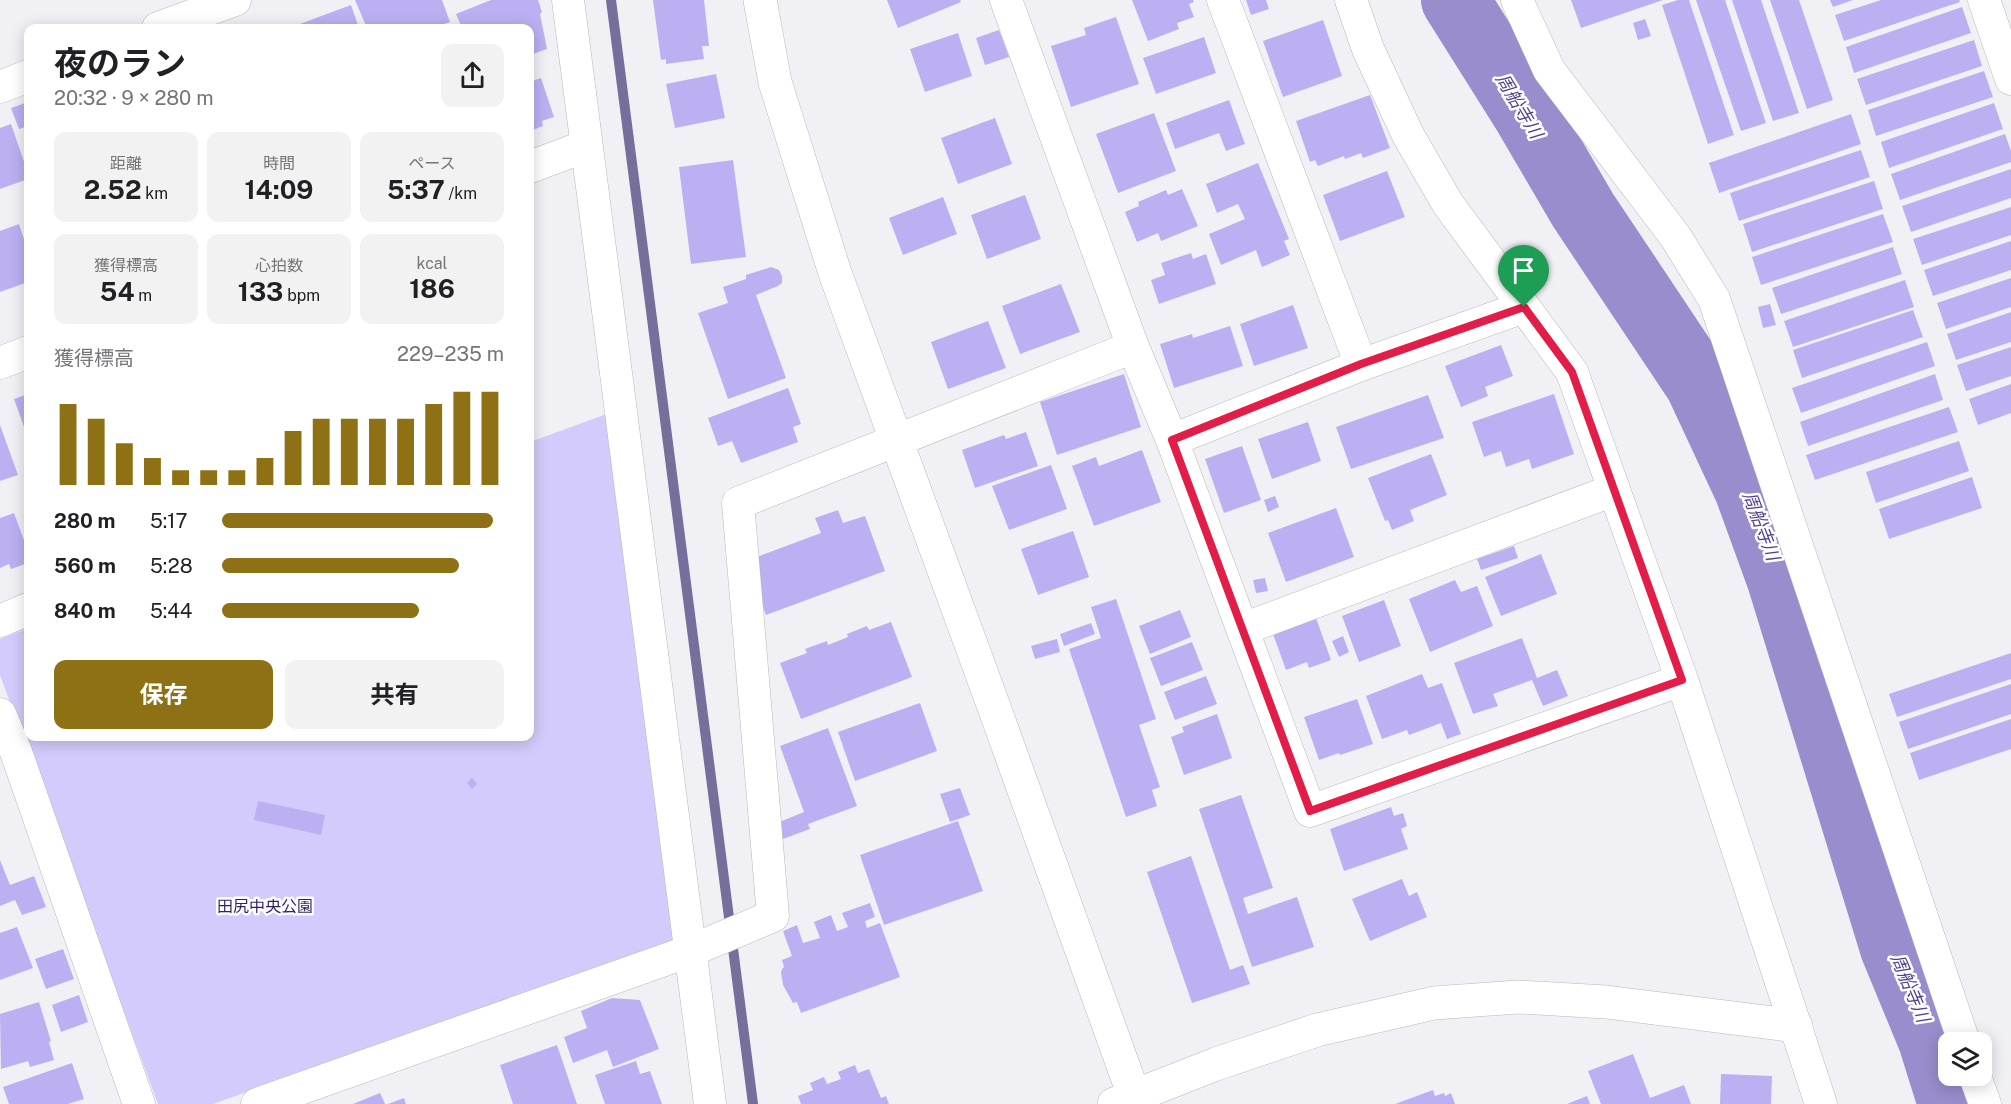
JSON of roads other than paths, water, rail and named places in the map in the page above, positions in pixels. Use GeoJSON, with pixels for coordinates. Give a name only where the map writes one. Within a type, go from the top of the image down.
{"type":"FeatureCollection","features":[{"type":"Feature","properties":{"kind":"street"},"geometry":{"type":"LineString","coordinates":[[169,24],[235,0]]}},
{"type":"Feature","properties":{"kind":"street"},"geometry":{"type":"LineString","coordinates":[[568,0],[710,1104]]}},
{"type":"Feature","properties":{"kind":"street"},"geometry":{"type":"LineString","coordinates":[[759,0],[775,82],[835,273],[897,441],[1129,1102],[1216,1064],[1317,1030],[1434,1003],[1518,997],[1606,1002],[1796,1026]]}},
{"type":"Feature","properties":{"kind":"street"},"geometry":{"type":"LineString","coordinates":[[1006,0],[1133,347],[1172,440],[1310,811],[1682,680]]}},
{"type":"Feature","properties":{"kind":"street"},"geometry":{"type":"LineString","coordinates":[[1222,0],[1361,364]]}},
{"type":"Feature","properties":{"kind":"street"},"geometry":{"type":"LineString","coordinates":[[1351,0],[1368,50],[1408,135],[1448,204],[1572,372],[1682,680],[1821,1104]]}},
{"type":"Feature","properties":{"kind":"street"},"geometry":{"type":"LineString","coordinates":[[1517,0],[1550,70],[1675,236],[1714,299],[1961,1032]]}},
{"type":"Feature","properties":{"kind":"street"},"geometry":{"type":"LineString","coordinates":[[1984,0],[2011,79]]}},
{"type":"Feature","properties":{"kind":"street"},"geometry":{"type":"LineString","coordinates":[[0,87],[24,78]]}},
{"type":"Feature","properties":{"kind":"street"},"geometry":{"type":"LineString","coordinates":[[534,166],[586,146]]}},
{"type":"Feature","properties":{"kind":"street"},"geometry":{"type":"LineString","coordinates":[[1172,440],[1361,364],[1524,307]]}},
{"type":"Feature","properties":{"kind":"street"},"geometry":{"type":"LineString","coordinates":[[257,1104],[690,951],[773,916],[738,503],[1133,347]]}},
{"type":"Feature","properties":{"kind":"street"},"geometry":{"type":"LineString","coordinates":[[0,363],[24,354]]}},
{"type":"Feature","properties":{"kind":"street"},"geometry":{"type":"LineString","coordinates":[[1243,629],[1614,490]]}},
{"type":"Feature","properties":{"kind":"street"},"geometry":{"type":"LineString","coordinates":[[0,621],[24,611]]}},
{"type":"Feature","properties":{"kind":"street"},"geometry":{"type":"LineString","coordinates":[[0,714],[8,755],[139,1104]]}},
{"type":"Feature","properties":{"kind":"street"},"geometry":{"type":"LineString","coordinates":[[1978,1086],[1984,1104]]}},
{"type":"Feature","properties":{"kind":"waterway"},"geometry":{"type":"LineString","coordinates":[[611,0],[753,1104]]}},
{"type":"Feature","properties":{"kind":"waterway","name":"周船寺川"},"geometry":{"type":"LineString","coordinates":[[1455,0],[1528,116],[1583,210],[1699,384],[1748,489],[1781,580],[1894,948],[1932,1040],[1952,1104]]}},
{"type":"Feature","properties":{"kind":"park label","name":"田尻中央公園"},"geometry":{"type":"Point","coordinates":[265,906]}}]}
